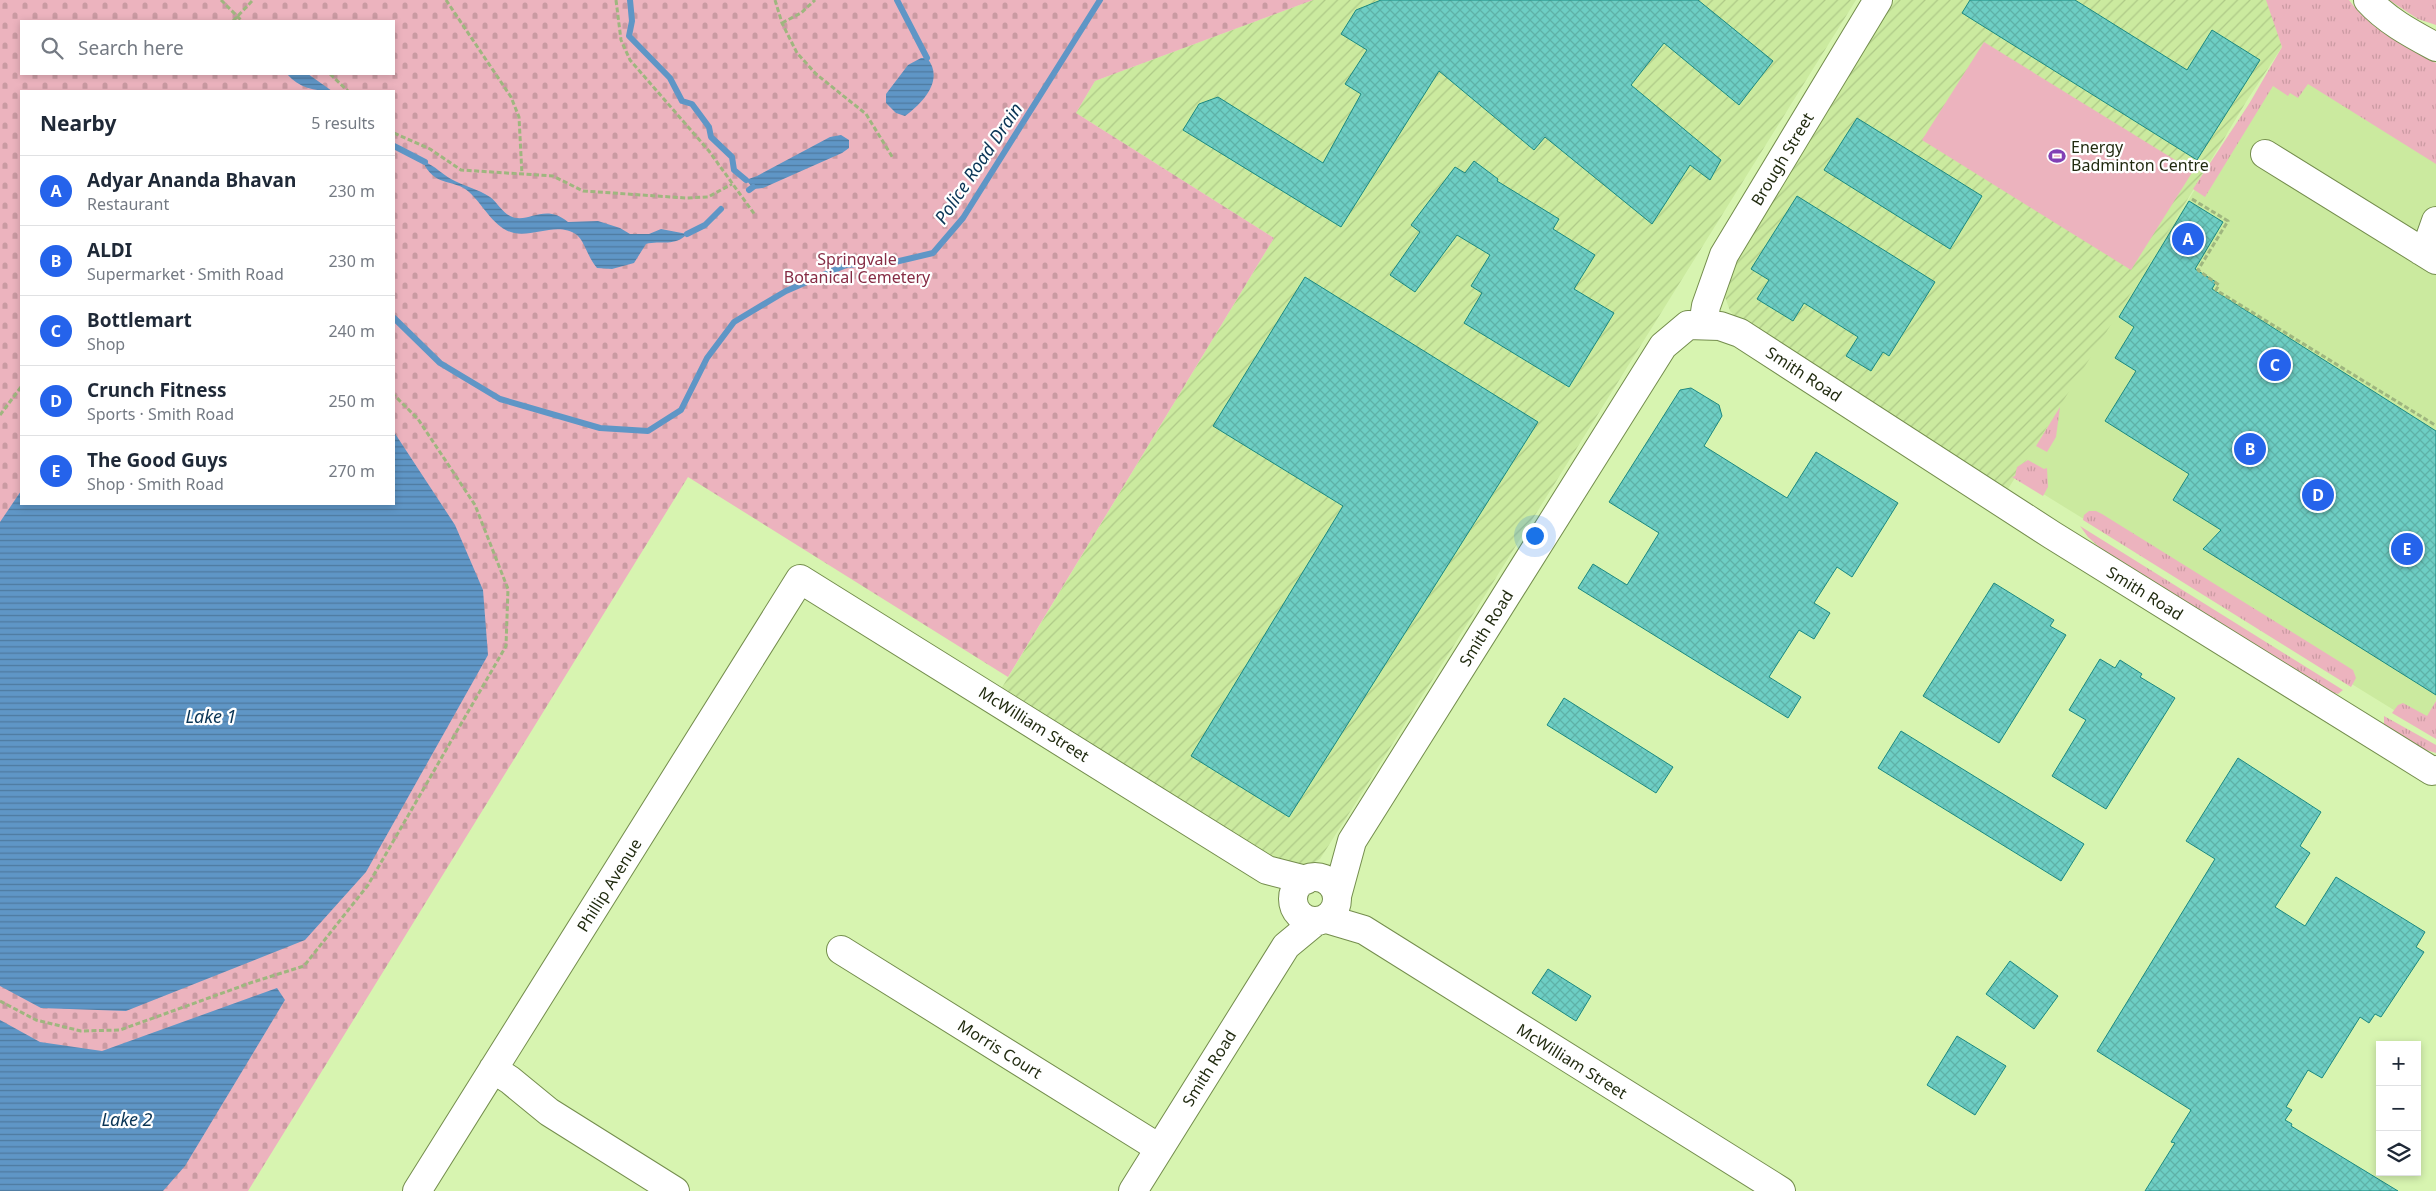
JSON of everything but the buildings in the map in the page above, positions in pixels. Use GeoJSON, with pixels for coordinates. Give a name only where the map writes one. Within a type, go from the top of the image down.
{"type":"FeatureCollection","features":[{"type":"Feature","properties":{"kind":"street","name":"Brough Street"},"geometry":{"type":"LineString","coordinates":[[1703,325],[1706,306],[1724,255],[1878,0]]}},
{"type":"Feature","properties":{"kind":"street"},"geometry":{"type":"LineString","coordinates":[[2368,0],[2377,10],[2406,31],[2436,47]]}},
{"type":"Feature","properties":{"kind":"street"},"geometry":{"type":"LineString","coordinates":[[2406,31],[2436,38]]}},
{"type":"Feature","properties":{"kind":"street"},"geometry":{"type":"LineString","coordinates":[[2264,154],[2431,254]]}},
{"type":"Feature","properties":{"kind":"street"},"geometry":{"type":"LineString","coordinates":[[2431,254],[2430,238],[2436,221]]}},
{"type":"Feature","properties":{"kind":"street","name":"Smith Road"},"geometry":{"type":"LineString","coordinates":[[1132,1191],[1663,346],[1688,325],[1720,326],[1740,332],[2052,534],[2432,771],[2436,770]]}},
{"type":"Feature","properties":{"kind":"street","name":"McWilliam Street"},"geometry":{"type":"LineString","coordinates":[[800,579],[1781,1191]]}},
{"type":"Feature","properties":{"kind":"street","name":"Phillip Avenue"},"geometry":{"type":"LineString","coordinates":[[417,1191],[800,579]]}},
{"type":"Feature","properties":{"kind":"street","name":"Morris Court"},"geometry":{"type":"LineString","coordinates":[[841,950],[1159,1148]]}},
{"type":"Feature","properties":{"kind":"street"},"geometry":{"type":"LineString","coordinates":[[488,1076],[510,1080],[549,1112],[675,1191]]}},
{"type":"Feature","properties":{"kind":"path"},"geometry":{"type":"LineString","coordinates":[[221,0],[241,20]]}},
{"type":"Feature","properties":{"kind":"path"},"geometry":{"type":"LineString","coordinates":[[235,20],[253,0]]}},
{"type":"Feature","properties":{"kind":"path"},"geometry":{"type":"LineString","coordinates":[[446,0],[511,98],[519,117],[522,175]]}},
{"type":"Feature","properties":{"kind":"path"},"geometry":{"type":"LineString","coordinates":[[616,0],[621,40],[630,60],[644,79],[696,134],[755,215]]}},
{"type":"Feature","properties":{"kind":"path"},"geometry":{"type":"LineString","coordinates":[[775,0],[782,23],[797,53],[816,74],[866,114],[893,158]]}},
{"type":"Feature","properties":{"kind":"path"},"geometry":{"type":"LineString","coordinates":[[782,23],[801,12],[815,0]]}},
{"type":"Feature","properties":{"kind":"path"},"geometry":{"type":"LineString","coordinates":[[331,75],[347,90]]}},
{"type":"Feature","properties":{"kind":"path"},"geometry":{"type":"LineString","coordinates":[[395,133],[430,149],[461,170],[553,176],[583,191],[686,198],[708,197],[732,184]]}},
{"type":"Feature","properties":{"kind":"path"},"geometry":{"type":"LineString","coordinates":[[2192,199],[2228,221],[2198,270],[2219,284],[2216,290],[2436,425]]}},
{"type":"Feature","properties":{"kind":"path"},"geometry":{"type":"LineString","coordinates":[[0,414],[20,388]]}},
{"type":"Feature","properties":{"kind":"path"},"geometry":{"type":"LineString","coordinates":[[0,1001],[36,1020],[81,1031],[120,1030],[253,982],[304,966],[368,885],[506,646],[508,589],[475,505],[418,419],[395,396]]}},
{"type":"Feature","properties":{"kind":"shaded area"},"geometry":{"type":"Polygon","coordinates":[[[1313,0],[1856,0],[1355,804],[1320,859],[1304,868],[1279,862],[1001,689],[1274,238],[1076,113],[1095,81],[1313,0]]]}},
{"type":"Feature","properties":{"kind":"shaded area"},"geometry":{"type":"Polygon","coordinates":[[[1895,0],[2267,0],[2282,47],[2246,102],[2139,280],[2008,489],[1742,324],[1730,311],[1724,294],[1732,261],[1895,0]]]}},
{"type":"Feature","properties":{"kind":"shaded area"},"geometry":{"type":"Polygon","coordinates":[[[2274,80],[2320,84],[2436,157],[2436,736],[2014,476],[2249,104],[2274,80]]]}},
{"type":"Feature","properties":{"kind":"green space","name":"Springvale Botanical Cemetery"},"geometry":{"type":"Polygon","coordinates":[[[0,0],[1313,0],[1095,81],[1076,113],[1274,238],[1008,677],[688,477],[248,1191],[0,1191],[0,0]]]}},
{"type":"Feature","properties":{"kind":"green space"},"geometry":{"type":"Polygon","coordinates":[[[2266,0],[2349,0],[2378,29],[2400,44],[2436,63],[2436,164],[2308,84],[2298,98],[2290,93],[2288,96],[2273,86],[2205,197],[2193,189],[2249,104],[2282,47],[2266,0]]]}},
{"type":"Feature","properties":{"kind":"green space"},"geometry":{"type":"Polygon","coordinates":[[[2389,0],[2436,0],[2436,25],[2418,19],[2389,0]]]}},
{"type":"Feature","properties":{"kind":"green space","name":"Energy Badminton Centre"},"geometry":{"type":"Polygon","coordinates":[[[1984,42],[2193,171],[2131,270],[1922,140],[1984,42]]]}},
{"type":"Feature","properties":{"kind":"green space"},"geometry":{"type":"Polygon","coordinates":[[[2060,407],[2056,437],[2047,452],[2036,446],[2060,407]]]}},
{"type":"Feature","properties":{"kind":"green space"},"geometry":{"type":"Polygon","coordinates":[[[2028,460],[2044,469],[2047,468],[2048,487],[2043,496],[2012,477],[2015,476],[2017,467],[2028,460]]]}},
{"type":"Feature","properties":{"kind":"green space"},"geometry":{"type":"Polygon","coordinates":[[[2089,511],[2096,511],[2102,514],[2353,670],[2356,678],[2351,687],[2083,520],[2084,515],[2089,511]]]}},
{"type":"Feature","properties":{"kind":"green space"},"geometry":{"type":"Polygon","coordinates":[[[2080,526],[2343,690],[2338,694],[2331,692],[2099,547],[2080,526]]]}},
{"type":"Feature","properties":{"kind":"green space"},"geometry":{"type":"Polygon","coordinates":[[[2436,701],[2436,739],[2392,713],[2398,705],[2403,703],[2427,716],[2436,701]]]}},
{"type":"Feature","properties":{"kind":"green space"},"geometry":{"type":"Polygon","coordinates":[[[2384,716],[2436,745],[2436,753],[2423,749],[2384,725],[2384,716]]]}},
{"type":"Feature","properties":{"kind":"water"},"geometry":{"type":"Polygon","coordinates":[[[921,58],[927,58],[932,66],[933,82],[925,97],[912,111],[905,116],[896,113],[886,103],[886,94],[908,65],[921,58]]]}},
{"type":"Feature","properties":{"kind":"water"},"geometry":{"type":"Polygon","coordinates":[[[288,75],[309,75],[331,90],[307,88],[288,75]]]}},
{"type":"Feature","properties":{"kind":"water"},"geometry":{"type":"Polygon","coordinates":[[[841,135],[849,140],[849,148],[842,153],[763,188],[754,189],[746,180],[830,137],[841,135]]]}},
{"type":"Feature","properties":{"kind":"water"},"geometry":{"type":"Polygon","coordinates":[[[425,162],[451,179],[490,197],[507,214],[517,218],[551,214],[559,216],[568,222],[598,221],[620,228],[630,234],[649,234],[661,229],[687,234],[673,242],[646,244],[634,263],[612,269],[597,268],[577,235],[562,229],[522,234],[507,231],[500,227],[469,192],[458,185],[435,177],[425,166],[425,162]]]}},
{"type":"Feature","properties":{"kind":"water","name":"Lake 1"},"geometry":{"type":"Polygon","coordinates":[[[395,434],[455,525],[483,590],[488,655],[366,872],[305,940],[126,1011],[41,1008],[0,986],[0,522],[20,492],[20,505],[395,505],[395,434]]]}},
{"type":"Feature","properties":{"kind":"water","name":"Lake 2"},"geometry":{"type":"Polygon","coordinates":[[[277,988],[285,1000],[185,1166],[163,1191],[0,1191],[0,1020],[40,1042],[102,1051],[277,988]]]}},
{"type":"Feature","properties":{"kind":"waterway"},"geometry":{"type":"LineString","coordinates":[[630,0],[632,21],[629,36],[670,78],[682,101],[692,104],[709,127],[711,137],[732,157],[734,170],[746,180]]}},
{"type":"Feature","properties":{"kind":"waterway"},"geometry":{"type":"LineString","coordinates":[[897,0],[927,58]]}},
{"type":"Feature","properties":{"kind":"waterway","name":"Police Road Drain"},"geometry":{"type":"LineString","coordinates":[[395,319],[440,363],[500,399],[600,428],[648,431],[681,410],[707,358],[734,322],[786,291],[846,265],[895,262],[933,253],[963,218],[1100,0]]}},
{"type":"Feature","properties":{"kind":"waterway"},"geometry":{"type":"LineString","coordinates":[[395,147],[425,162]]}},
{"type":"Feature","properties":{"kind":"waterway"},"geometry":{"type":"LineString","coordinates":[[749,190],[753,187]]}},
{"type":"Feature","properties":{"kind":"waterway"},"geometry":{"type":"LineString","coordinates":[[687,234],[705,225],[721,209]]}},
{"type":"Feature","properties":{"kind":"place","name":"Energy Badminton Centre"},"geometry":{"type":"Point","coordinates":[2057,156]}},
{"type":"Feature","properties":{"kind":"place","name":"Adyar Ananda Bhavan"},"geometry":{"type":"Point","coordinates":[2188,239]}},
{"type":"Feature","properties":{"kind":"place","name":"Bottlemart"},"geometry":{"type":"Point","coordinates":[2275,365]}},
{"type":"Feature","properties":{"kind":"place","name":"ALDI"},"geometry":{"type":"Point","coordinates":[2250,449]}},
{"type":"Feature","properties":{"kind":"place","name":"Crunch Fitness"},"geometry":{"type":"Point","coordinates":[2318,495]}},
{"type":"Feature","properties":{"kind":"place","name":"The Good Guys"},"geometry":{"type":"Point","coordinates":[2407,549]}}]}
